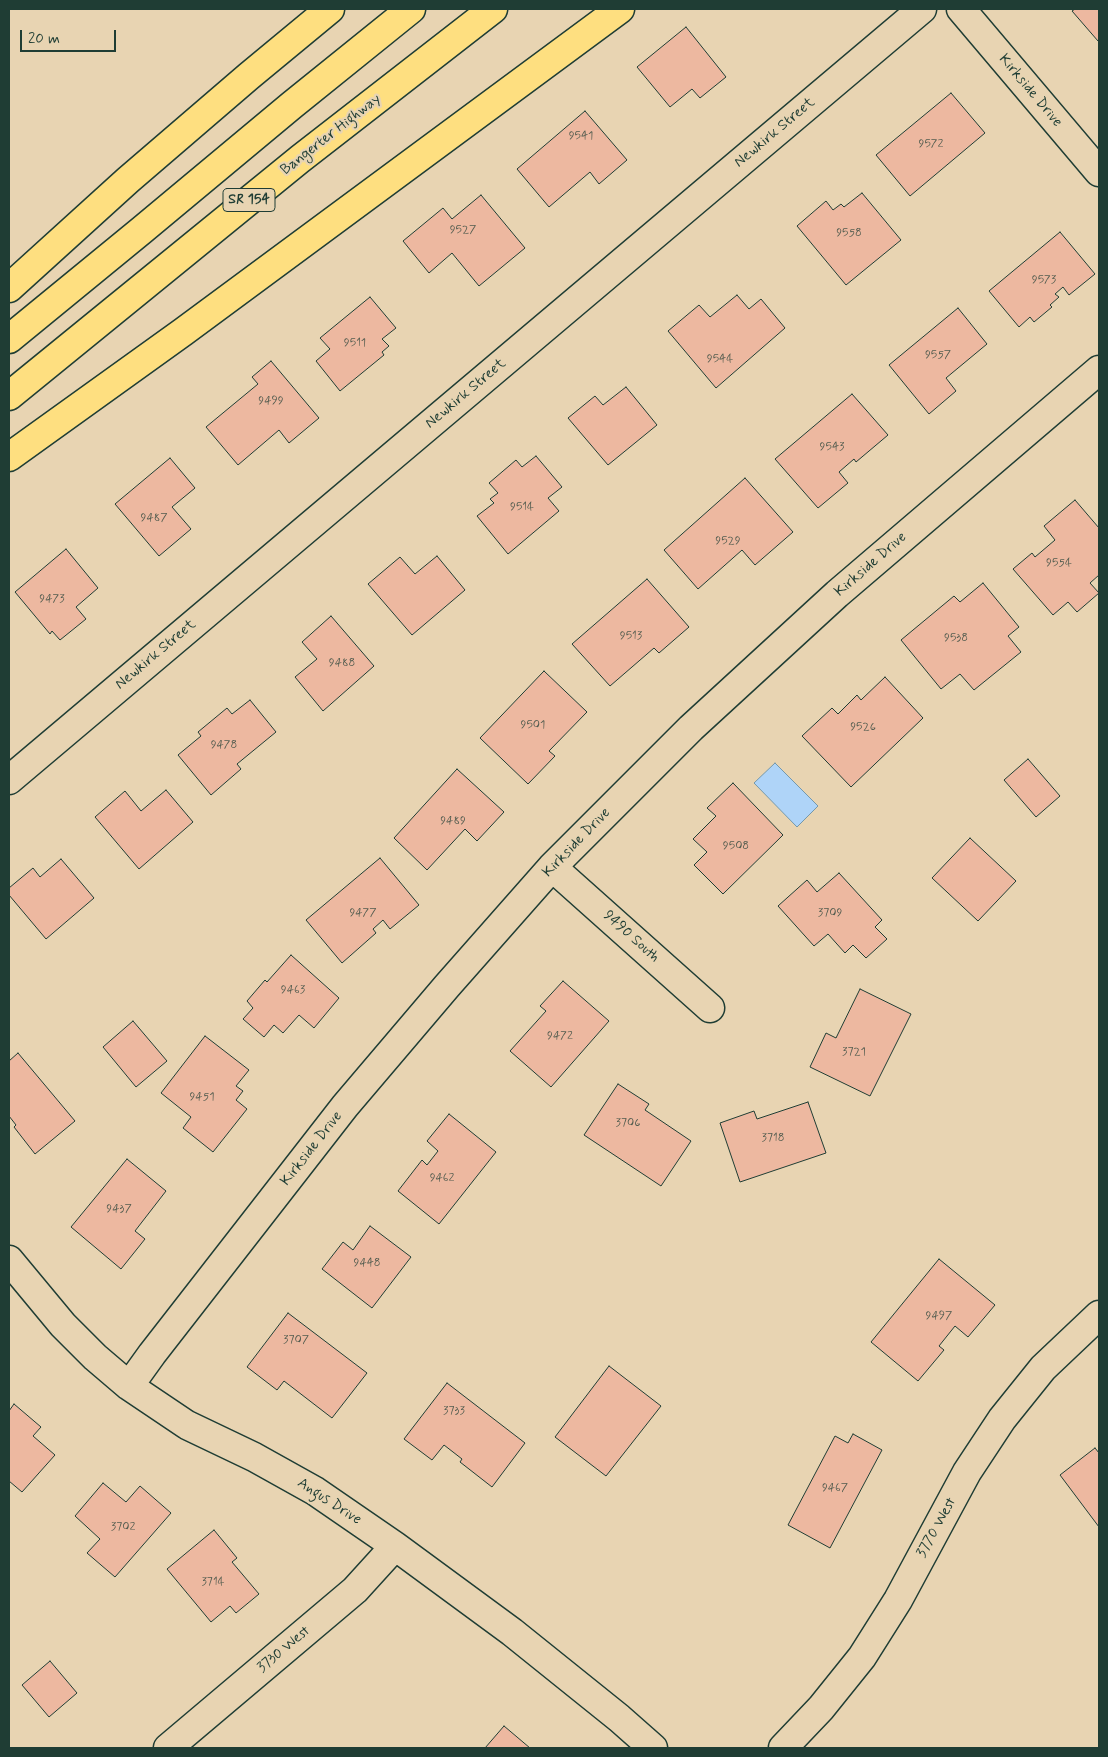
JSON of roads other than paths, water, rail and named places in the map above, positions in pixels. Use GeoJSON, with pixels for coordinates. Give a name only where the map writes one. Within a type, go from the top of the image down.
{"type":"FeatureCollection","features":[{"type":"Feature","properties":{"kind":"highway"},"geometry":{"type":"LineString","coordinates":[[9,288],[128,180],[330,9]]}},
{"type":"Feature","properties":{"kind":"highway","name":"SR 154"},"geometry":{"type":"LineString","coordinates":[[9,339],[411,9]]}},
{"type":"Feature","properties":{"kind":"highway","name":"Bangerter Highway"},"geometry":{"type":"LineString","coordinates":[[9,396],[300,159],[493,9]]}},
{"type":"Feature","properties":{"kind":"highway"},"geometry":{"type":"LineString","coordinates":[[9,457],[183,332],[620,9]]}},
{"type":"Feature","properties":{"kind":"street","name":"Newkirk Street"},"geometry":{"type":"LineString","coordinates":[[9,780],[922,9]]}},
{"type":"Feature","properties":{"kind":"street","name":"Kirkside Drive"},"geometry":{"type":"LineString","coordinates":[[961,9],[1099,172]]}},
{"type":"Feature","properties":{"kind":"street","name":"Kirkside Drive"},"geometry":{"type":"LineString","coordinates":[[129,1386],[345,1106],[552,867],[691,728],[837,594],[1099,370]]}},
{"type":"Feature","properties":{"kind":"street","name":"9490 South"},"geometry":{"type":"LineString","coordinates":[[552,867],[710,1008]]}},
{"type":"Feature","properties":{"kind":"street","name":"Angus Drive"},"geometry":{"type":"LineString","coordinates":[[9,1260],[63,1326],[95,1358],[129,1386],[187,1425],[254,1457],[315,1491],[395,1546],[512,1632],[619,1718],[653,1748]]}},
{"type":"Feature","properties":{"kind":"street","name":"3770 West"},"geometry":{"type":"LineString","coordinates":[[783,1748],[821,1708],[862,1656],[898,1600],[967,1472],[1002,1419],[1043,1368],[1099,1315]]}},
{"type":"Feature","properties":{"kind":"street","name":"3730 West"},"geometry":{"type":"LineString","coordinates":[[168,1748],[355,1590],[395,1546]]}},
{"type":"Feature","properties":{"kind":"water"},"geometry":{"type":"Polygon","coordinates":[[[775,763],[818,806],[797,827],[754,783],[775,763]]]}}]}
